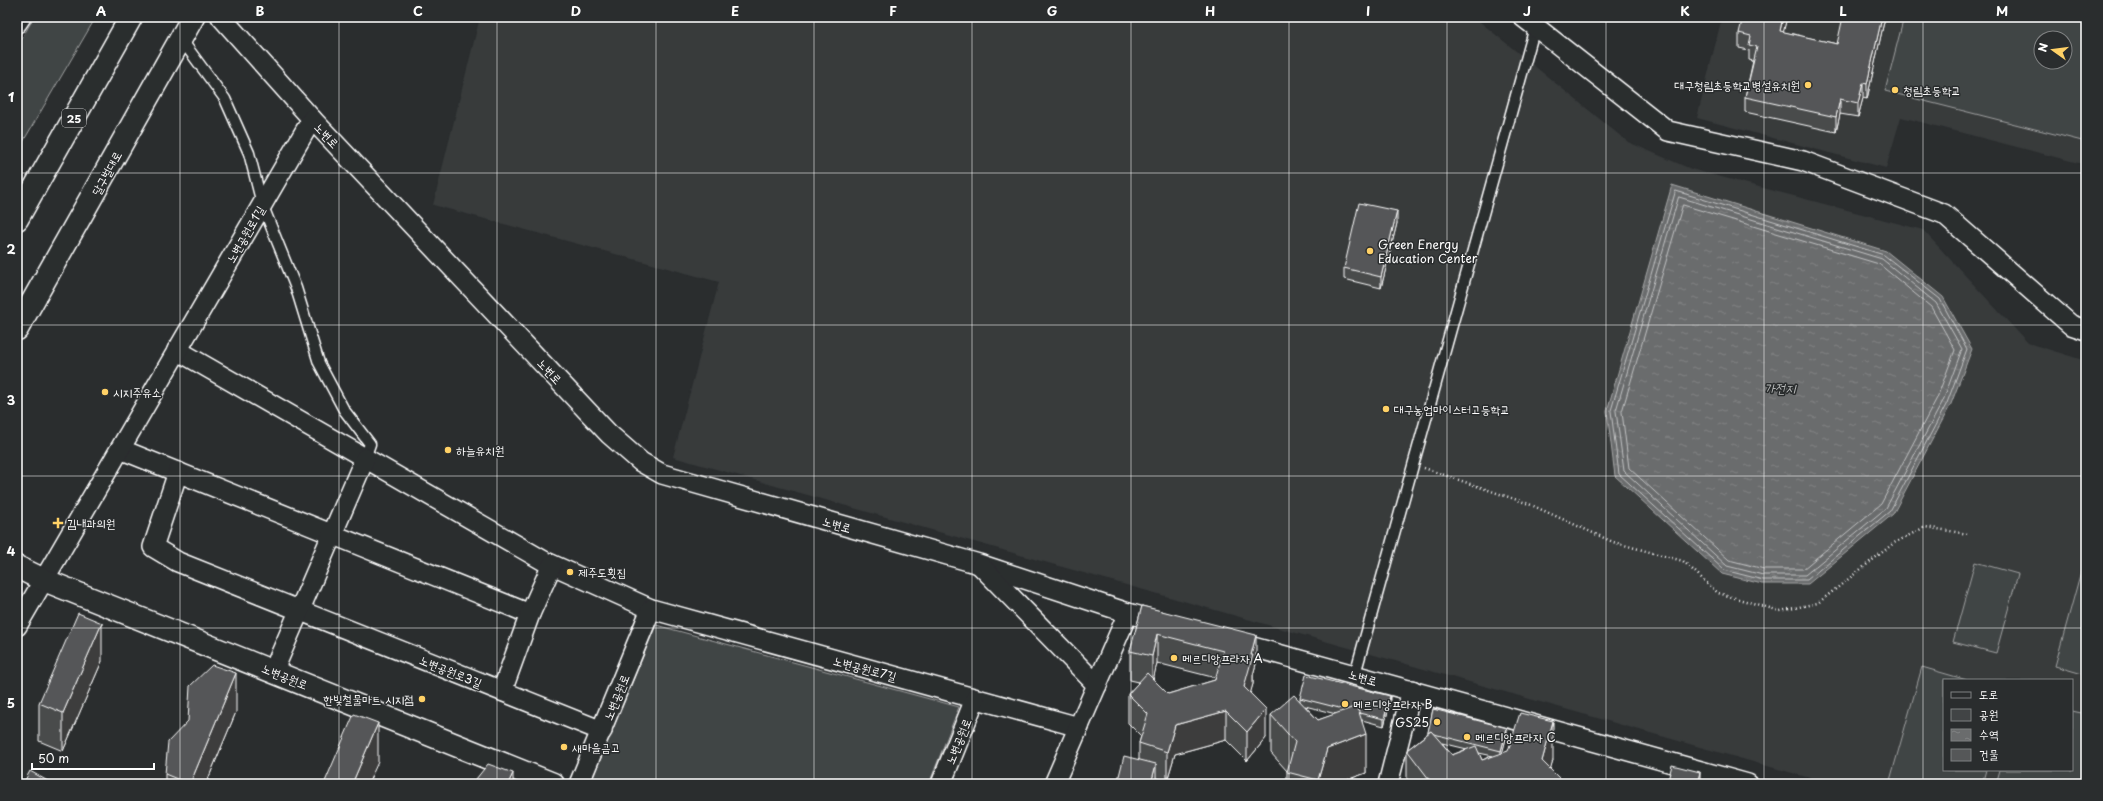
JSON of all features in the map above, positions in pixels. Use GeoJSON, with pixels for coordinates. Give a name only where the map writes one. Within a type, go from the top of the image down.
{"type":"FeatureCollection","features":[{"type":"Feature","properties":{"kind":"main road","name":"25"},"geometry":{"type":"LineString","coordinates":[[17,219],[131,17]]}},
{"type":"Feature","properties":{"kind":"main road","name":"달구벌대로"},"geometry":{"type":"LineString","coordinates":[[17,329],[193,17]]}},
{"type":"Feature","properties":{"kind":"main road","name":"노변공원로"},"geometry":{"type":"LineString","coordinates":[[17,567],[44,580],[553,784]]}},
{"type":"Feature","properties":{"kind":"street"},"geometry":{"type":"LineString","coordinates":[[17,23],[21,17]]}},
{"type":"Feature","properties":{"kind":"street","name":"노변로"},"geometry":{"type":"LineString","coordinates":[[221,17],[312,119],[609,434],[641,462],[662,474],[979,564],[1128,613],[1181,627]]}},
{"type":"Feature","properties":{"kind":"street"},"geometry":{"type":"LineString","coordinates":[[1529,22],[1668,131],[1802,161],[1944,214],[2071,325],[2086,330]]}},
{"type":"Feature","properties":{"kind":"street","name":"노변공원로1길"},"geometry":{"type":"LineString","coordinates":[[17,626],[312,119]]}},
{"type":"Feature","properties":{"kind":"street"},"geometry":{"type":"LineString","coordinates":[[177,350],[552,565],[651,609]]}},
{"type":"Feature","properties":{"kind":"street"},"geometry":{"type":"LineString","coordinates":[[120,449],[530,614]]}},
{"type":"Feature","properties":{"kind":"street"},"geometry":{"type":"LineString","coordinates":[[273,672],[365,458]]}},
{"type":"Feature","properties":{"kind":"street","name":"노변공원로3길"},"geometry":{"type":"LineString","coordinates":[[178,472],[153,546],[178,562],[602,731]]}},
{"type":"Feature","properties":{"kind":"street","name":"노변로"},"geometry":{"type":"LineString","coordinates":[[979,564],[1097,685]]}},
{"type":"Feature","properties":{"kind":"street"},"geometry":{"type":"LineString","coordinates":[[502,691],[530,614],[552,565]]}},
{"type":"Feature","properties":{"kind":"street","name":"노변공원로7길"},"geometry":{"type":"LineString","coordinates":[[651,609],[1080,727]]}},
{"type":"Feature","properties":{"kind":"street","name":"노변공원로"},"geometry":{"type":"LineString","coordinates":[[579,784],[651,609]]}},
{"type":"Feature","properties":{"kind":"street"},"geometry":{"type":"LineString","coordinates":[[1054,784],[1080,727],[1128,613]]}},
{"type":"Feature","properties":{"kind":"street","name":"노변로"},"geometry":{"type":"LineString","coordinates":[[1212,636],[1355,674],[1748,784]]}},
{"type":"Feature","properties":{"kind":"street"},"geometry":{"type":"LineString","coordinates":[[1388,784],[1412,690]]}},
{"type":"Feature","properties":{"kind":"street","name":"노변공원로"},"geometry":{"type":"LineString","coordinates":[[940,784],[975,699]]}},
{"type":"Feature","properties":{"kind":"lane"},"geometry":{"type":"LineString","coordinates":[[1355,674],[1529,22]]}},
{"type":"Feature","properties":{"kind":"lane"},"geometry":{"type":"LineString","coordinates":[[181,39],[225,99],[249,153],[262,204],[296,288],[319,363],[344,410],[370,444],[365,458]]}},
{"type":"Feature","properties":{"kind":"path"},"geometry":{"type":"LineString","coordinates":[[1412,464],[1529,504],[1613,542],[1683,561],[1718,593],[1780,611],[1818,603],[1894,543],[1925,527],[1968,534]]}},
{"type":"Feature","properties":{"kind":"shaded area","name":"대구농업마이스터고등학교"},"geometry":{"type":"Polygon","coordinates":[[[480,17],[1474,17],[1628,142],[1691,169],[1923,230],[2028,343],[2086,361],[2086,784],[1831,784],[673,457],[719,282],[433,205],[480,17]]]}},
{"type":"Feature","properties":{"kind":"shaded area","name":"청림초등학교"},"geometry":{"type":"Polygon","coordinates":[[[1722,17],[2086,17],[2086,165],[1901,117],[1886,168],[1697,118],[1722,17]]]}},
{"type":"Feature","properties":{"kind":"green space"},"geometry":{"type":"Polygon","coordinates":[[[34,17],[96,17],[17,152],[17,47],[34,17]]]}},
{"type":"Feature","properties":{"kind":"green space"},"geometry":{"type":"Polygon","coordinates":[[[1904,17],[2086,17],[2086,142],[1885,91],[1904,17]]]}},
{"type":"Feature","properties":{"kind":"green space"},"geometry":{"type":"Polygon","coordinates":[[[2086,553],[2086,675],[2055,666],[2086,553]]]}},
{"type":"Feature","properties":{"kind":"green space"},"geometry":{"type":"Polygon","coordinates":[[[1975,562],[2018,574],[1996,653],[1953,642],[1975,562]]]}},
{"type":"Feature","properties":{"kind":"green space"},"geometry":{"type":"Polygon","coordinates":[[[656,625],[959,707],[929,784],[590,784],[656,625]]]}},
{"type":"Feature","properties":{"kind":"green space"},"geometry":{"type":"Polygon","coordinates":[[[1922,667],[1964,679],[1943,679],[1943,771],[1986,771],[1982,784],[1889,784],[1922,667]]]}},
{"type":"Feature","properties":{"kind":"green space"},"geometry":{"type":"Polygon","coordinates":[[[2073,711],[2086,714],[2086,784],[1996,784],[2000,771],[2073,771],[2073,711]]]}},
{"type":"Feature","properties":{"kind":"water","name":"가전지"},"geometry":{"type":"Polygon","coordinates":[[[1672,185],[1886,251],[1943,297],[1972,349],[1951,404],[1893,514],[1808,584],[1762,584],[1722,574],[1615,476],[1607,411],[1672,185]]]}},
{"type":"Feature","properties":{"kind":"building"},"geometry":{"type":"Polygon","coordinates":[[[1743,17],[1783,17],[1780,31],[1837,44],[1843,17],[1882,17],[1867,84],[1863,83],[1858,103],[1840,99],[1836,117],[1745,97],[1757,47],[1749,45],[1751,36],[1739,33],[1743,17]]]}},
{"type":"Feature","properties":{"kind":"building","name":"Green Energy Education Center"},"geometry":{"type":"Polygon","coordinates":[[[1359,203],[1397,211],[1381,277],[1344,268],[1359,203]]]}},
{"type":"Feature","properties":{"kind":"building"},"geometry":{"type":"Polygon","coordinates":[[[1142,606],[1256,635],[1251,655],[1253,655],[1244,687],[1266,709],[1247,732],[1226,711],[1175,725],[1167,752],[1139,743],[1148,714],[1128,694],[1147,673],[1168,694],[1215,680],[1223,651],[1157,634],[1152,656],[1130,651],[1142,606]]]}},
{"type":"Feature","properties":{"kind":"building"},"geometry":{"type":"Polygon","coordinates":[[[78,613],[102,623],[63,713],[39,703],[78,613]]]}},
{"type":"Feature","properties":{"kind":"building"},"geometry":{"type":"Polygon","coordinates":[[[212,665],[236,673],[189,784],[165,774],[168,742],[188,721],[190,686],[212,665]]]}},
{"type":"Feature","properties":{"kind":"building","name":"메르디앙프라자 B"},"geometry":{"type":"Polygon","coordinates":[[[1306,675],[1390,696],[1384,719],[1359,713],[1357,706],[1347,710],[1300,698],[1306,675]]]}},
{"type":"Feature","properties":{"kind":"building"},"geometry":{"type":"Polygon","coordinates":[[[1294,695],[1318,720],[1357,706],[1366,734],[1327,749],[1318,780],[1287,772],[1295,742],[1271,715],[1294,695]]]}},
{"type":"Feature","properties":{"kind":"building","name":"메르디앙프라자 C"},"geometry":{"type":"Polygon","coordinates":[[[1433,709],[1507,728],[1501,751],[1434,734],[1431,731],[1428,733],[1433,709]]]}},
{"type":"Feature","properties":{"kind":"building"},"geometry":{"type":"Polygon","coordinates":[[[1520,713],[1553,721],[1542,761],[1565,784],[1427,784],[1429,779],[1407,750],[1431,731],[1452,755],[1476,746],[1482,760],[1508,751],[1520,713]]]}},
{"type":"Feature","properties":{"kind":"building"},"geometry":{"type":"Polygon","coordinates":[[[354,714],[378,723],[352,784],[324,784],[354,714]]]}},
{"type":"Feature","properties":{"kind":"building"},"geometry":{"type":"Polygon","coordinates":[[[1124,756],[1156,764],[1151,784],[1117,784],[1124,756]]]}},
{"type":"Feature","properties":{"kind":"building"},"geometry":{"type":"Polygon","coordinates":[[[488,764],[513,773],[508,784],[472,784],[488,764]]]}},
{"type":"Feature","properties":{"kind":"building"},"geometry":{"type":"Polygon","coordinates":[[[1672,765],[1700,772],[1697,784],[1667,784],[1672,765]]]}},
{"type":"Feature","properties":{"kind":"building"},"geometry":{"type":"Polygon","coordinates":[[[30,771],[53,784],[23,784],[30,771]]]}},
{"type":"Feature","properties":{"kind":"place","name":"대구청림초등학교병설유치원"},"geometry":{"type":"Point","coordinates":[1808,85]}},
{"type":"Feature","properties":{"kind":"place","name":"청림초등학교"},"geometry":{"type":"Point","coordinates":[1895,90]}},
{"type":"Feature","properties":{"kind":"place","name":"Green Energy Education Center"},"geometry":{"type":"Point","coordinates":[1370,251]}},
{"type":"Feature","properties":{"kind":"place","name":"시지주유소"},"geometry":{"type":"Point","coordinates":[105,392]}},
{"type":"Feature","properties":{"kind":"place","name":"대구농업마이스터고등학교"},"geometry":{"type":"Point","coordinates":[1386,409]}},
{"type":"Feature","properties":{"kind":"place","name":"하늘유치원"},"geometry":{"type":"Point","coordinates":[448,450]}},
{"type":"Feature","properties":{"kind":"place","name":"김내과의원"},"geometry":{"type":"Point","coordinates":[58,523]}},
{"type":"Feature","properties":{"kind":"place","name":"제주도횟집"},"geometry":{"type":"Point","coordinates":[570,572]}},
{"type":"Feature","properties":{"kind":"place","name":"메르디앙프라자 A"},"geometry":{"type":"Point","coordinates":[1174,658]}},
{"type":"Feature","properties":{"kind":"place","name":"한빛철물마트 시지점"},"geometry":{"type":"Point","coordinates":[422,699]}},
{"type":"Feature","properties":{"kind":"place","name":"메르디앙프라자 B"},"geometry":{"type":"Point","coordinates":[1345,704]}},
{"type":"Feature","properties":{"kind":"place","name":"GS25"},"geometry":{"type":"Point","coordinates":[1437,722]}},
{"type":"Feature","properties":{"kind":"place","name":"메르디앙프라자 C"},"geometry":{"type":"Point","coordinates":[1467,737]}},
{"type":"Feature","properties":{"kind":"place","name":"새마을금고"},"geometry":{"type":"Point","coordinates":[564,747]}}]}
